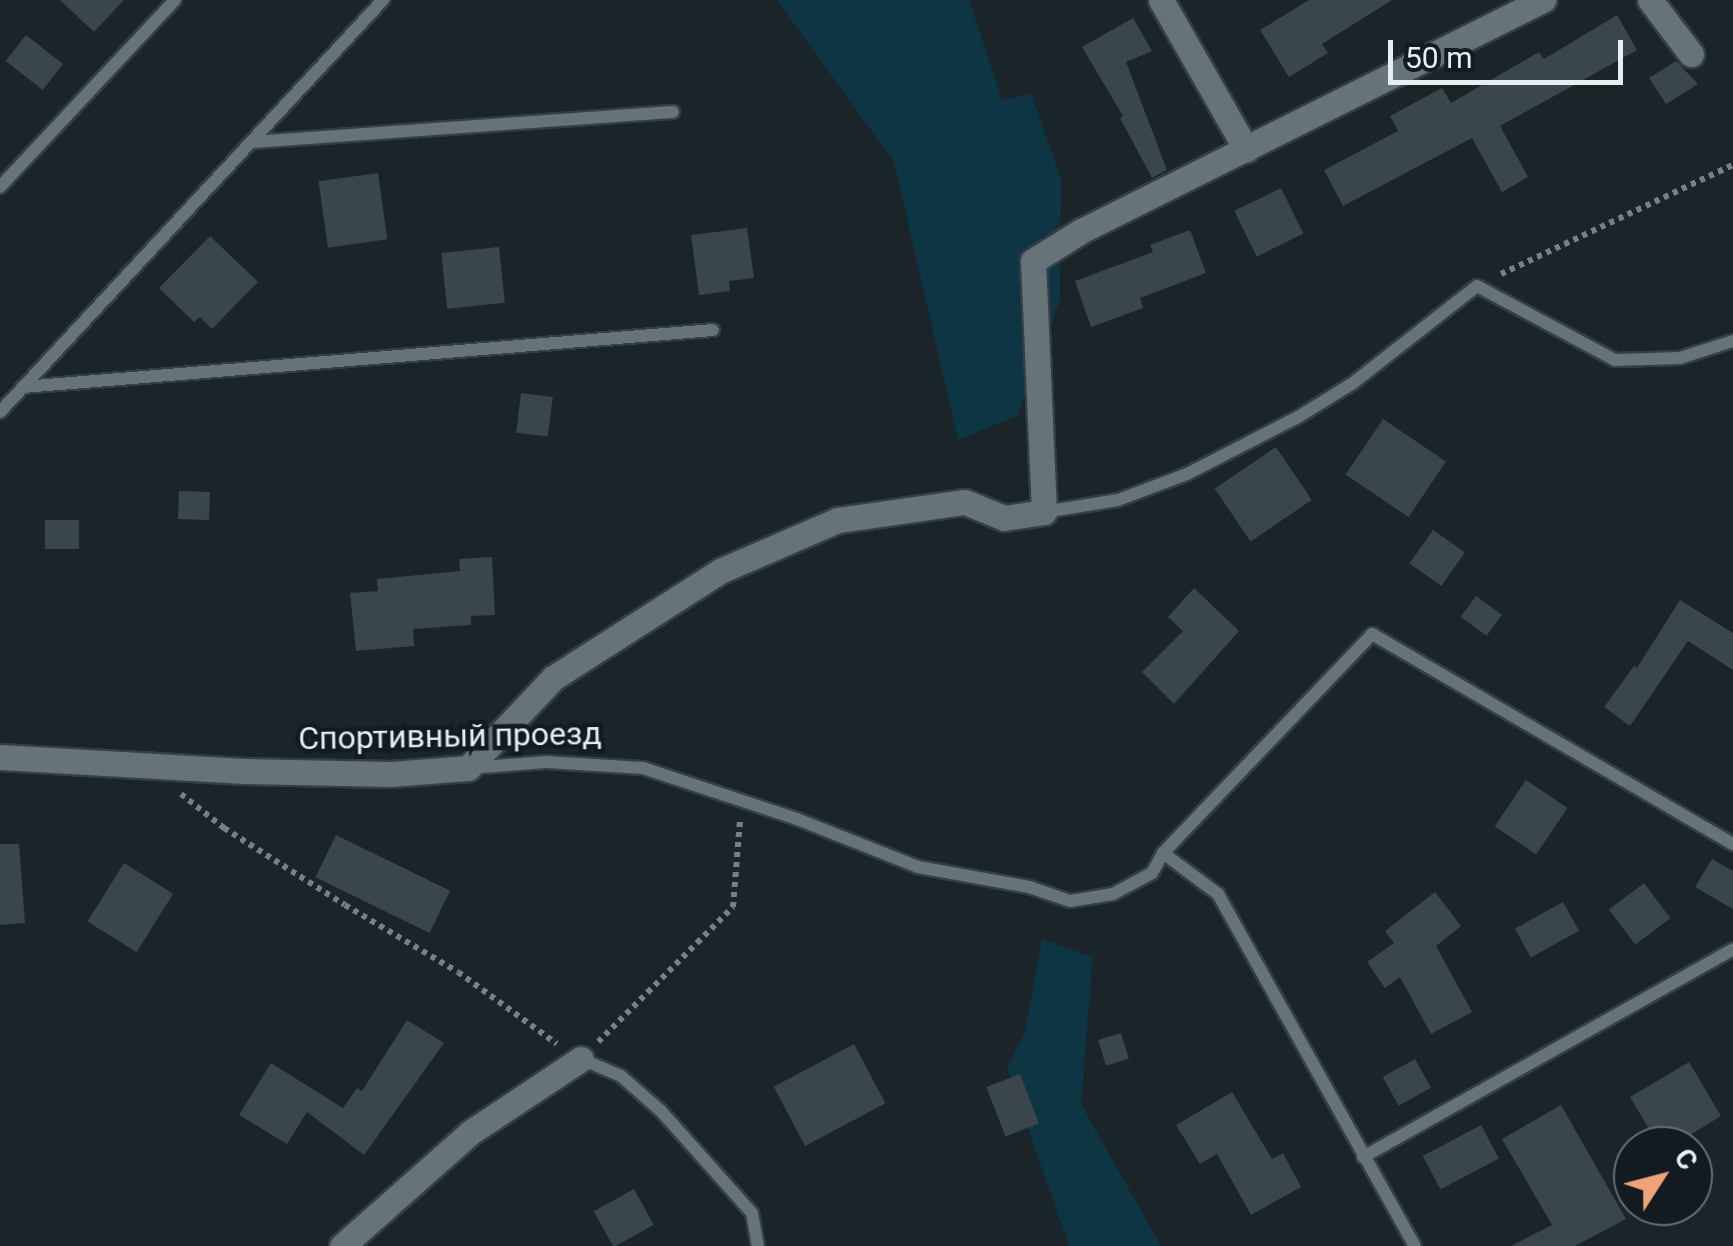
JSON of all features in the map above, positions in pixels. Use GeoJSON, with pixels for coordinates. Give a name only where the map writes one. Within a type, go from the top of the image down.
{"type":"FeatureCollection","features":[{"type":"Feature","properties":{"kind":"street"},"geometry":{"type":"LineString","coordinates":[[1161,0],[1246,149]]}},
{"type":"Feature","properties":{"kind":"street"},"geometry":{"type":"LineString","coordinates":[[468,768],[553,678],[720,571],[838,520],[965,502],[1004,518],[1044,512],[1034,262],[1081,231],[1543,0]]}},
{"type":"Feature","properties":{"kind":"street"},"geometry":{"type":"LineString","coordinates":[[1650,0],[1691,54]]}},
{"type":"Feature","properties":{"kind":"street","name":"Спортивный проезд"},"geometry":{"type":"LineString","coordinates":[[0,757],[373,773],[468,768]]}},
{"type":"Feature","properties":{"kind":"street"},"geometry":{"type":"LineString","coordinates":[[342,1246],[471,1132],[581,1060]]}},
{"type":"Feature","properties":{"kind":"lane"},"geometry":{"type":"LineString","coordinates":[[0,186],[175,0]]}},
{"type":"Feature","properties":{"kind":"lane"},"geometry":{"type":"LineString","coordinates":[[0,412],[384,0]]}},
{"type":"Feature","properties":{"kind":"lane"},"geometry":{"type":"LineString","coordinates":[[252,142],[673,112]]}},
{"type":"Feature","properties":{"kind":"lane"},"geometry":{"type":"LineString","coordinates":[[1044,512],[1118,500],[1187,474],[1298,417],[1354,383],[1477,286],[1615,360],[1680,358],[1733,341]]}},
{"type":"Feature","properties":{"kind":"lane"},"geometry":{"type":"LineString","coordinates":[[22,387],[713,330]]}},
{"type":"Feature","properties":{"kind":"lane","name":"Спортивный проезд"},"geometry":{"type":"LineString","coordinates":[[468,768],[546,762],[643,768],[741,800],[918,868],[1029,887],[1070,902],[1113,894],[1152,873],[1163,853],[1372,634],[1733,844]]}},
{"type":"Feature","properties":{"kind":"lane"},"geometry":{"type":"LineString","coordinates":[[1163,853],[1218,894],[1415,1246]]}},
{"type":"Feature","properties":{"kind":"lane"},"geometry":{"type":"LineString","coordinates":[[1363,1157],[1733,949]]}},
{"type":"Feature","properties":{"kind":"lane"},"geometry":{"type":"LineString","coordinates":[[581,1060],[621,1076],[661,1111],[752,1213],[758,1246]]}},
{"type":"Feature","properties":{"kind":"path"},"geometry":{"type":"LineString","coordinates":[[1477,286],[1733,164]]}},
{"type":"Feature","properties":{"kind":"path"},"geometry":{"type":"LineString","coordinates":[[140,763],[224,828],[458,972],[581,1060],[733,907],[741,800]]}},
{"type":"Feature","properties":{"kind":"shaded area"},"geometry":{"type":"Polygon","coordinates":[[[777,0],[969,0],[1002,100],[1031,94],[1061,178],[1060,301],[1017,416],[958,440],[894,162],[777,0]]]}},
{"type":"Feature","properties":{"kind":"shaded area"},"geometry":{"type":"Polygon","coordinates":[[[1042,939],[1093,957],[1081,1104],[1161,1246],[1069,1246],[1007,1068],[1025,1032],[1042,939]]]}},
{"type":"Feature","properties":{"kind":"building"},"geometry":{"type":"Polygon","coordinates":[[[60,0],[124,0],[94,32],[60,0]]]}},
{"type":"Feature","properties":{"kind":"building"},"geometry":{"type":"Polygon","coordinates":[[[1309,0],[1392,0],[1322,44],[1328,53],[1289,77],[1260,30],[1309,0]]]}},
{"type":"Feature","properties":{"kind":"building"},"geometry":{"type":"Polygon","coordinates":[[[1617,15],[1637,50],[1500,126],[1528,177],[1502,192],[1472,138],[1343,206],[1324,170],[1398,131],[1390,116],[1442,88],[1451,103],[1539,52],[1544,59],[1617,15]]]}},
{"type":"Feature","properties":{"kind":"building"},"geometry":{"type":"Polygon","coordinates":[[[1133,18],[1152,51],[1126,62],[1167,170],[1152,178],[1120,118],[1123,116],[1082,47],[1133,18]]]}},
{"type":"Feature","properties":{"kind":"building"},"geometry":{"type":"Polygon","coordinates":[[[26,35],[63,64],[43,90],[6,61],[26,35]]]}},
{"type":"Feature","properties":{"kind":"building"},"geometry":{"type":"Polygon","coordinates":[[[1676,61],[1698,84],[1666,104],[1649,78],[1676,61]]]}},
{"type":"Feature","properties":{"kind":"building"},"geometry":{"type":"Polygon","coordinates":[[[378,173],[387,239],[328,248],[319,181],[378,173]]]}},
{"type":"Feature","properties":{"kind":"building"},"geometry":{"type":"Polygon","coordinates":[[[1281,188],[1303,234],[1257,257],[1234,211],[1281,188]]]}},
{"type":"Feature","properties":{"kind":"building"},"geometry":{"type":"Polygon","coordinates":[[[747,228],[754,278],[729,281],[730,291],[699,295],[691,235],[747,228]]]}},
{"type":"Feature","properties":{"kind":"building"},"geometry":{"type":"Polygon","coordinates":[[[1190,230],[1206,273],[1140,298],[1143,308],[1091,327],[1075,281],[1153,252],[1150,245],[1190,230]]]}},
{"type":"Feature","properties":{"kind":"building"},"geometry":{"type":"Polygon","coordinates":[[[210,236],[258,282],[212,329],[200,317],[194,322],[159,288],[210,236]]]}},
{"type":"Feature","properties":{"kind":"building"},"geometry":{"type":"Polygon","coordinates":[[[499,247],[505,303],[447,309],[441,253],[499,247]]]}},
{"type":"Feature","properties":{"kind":"building"},"geometry":{"type":"Polygon","coordinates":[[[521,393],[553,397],[548,437],[516,433],[521,393]]]}},
{"type":"Feature","properties":{"kind":"building"},"geometry":{"type":"Polygon","coordinates":[[[1383,419],[1446,461],[1409,517],[1346,475],[1383,419]]]}},
{"type":"Feature","properties":{"kind":"building"},"geometry":{"type":"Polygon","coordinates":[[[1276,447],[1312,500],[1250,541],[1215,488],[1276,447]]]}},
{"type":"Feature","properties":{"kind":"building"},"geometry":{"type":"Polygon","coordinates":[[[179,491],[210,492],[209,520],[178,519],[179,491]]]}},
{"type":"Feature","properties":{"kind":"building"},"geometry":{"type":"Polygon","coordinates":[[[45,520],[79,520],[79,549],[45,549],[45,520]]]}},
{"type":"Feature","properties":{"kind":"building"},"geometry":{"type":"Polygon","coordinates":[[[1433,530],[1465,552],[1441,586],[1409,564],[1433,530]]]}},
{"type":"Feature","properties":{"kind":"building"},"geometry":{"type":"Polygon","coordinates":[[[492,557],[495,615],[471,616],[471,625],[413,629],[414,646],[356,651],[350,593],[378,591],[377,579],[460,571],[459,559],[492,557]]]}},
{"type":"Feature","properties":{"kind":"building"},"geometry":{"type":"Polygon","coordinates":[[[1194,588],[1239,631],[1174,704],[1142,672],[1183,631],[1168,617],[1194,588]]]}},
{"type":"Feature","properties":{"kind":"building"},"geometry":{"type":"Polygon","coordinates":[[[1476,596],[1502,615],[1487,636],[1461,617],[1476,596]]]}},
{"type":"Feature","properties":{"kind":"building"},"geometry":{"type":"Polygon","coordinates":[[[1680,600],[1733,633],[1733,670],[1688,641],[1630,726],[1604,707],[1634,666],[1637,668],[1680,600]]]}},
{"type":"Feature","properties":{"kind":"building"},"geometry":{"type":"Polygon","coordinates":[[[1526,780],[1567,808],[1536,854],[1495,826],[1526,780]]]}},
{"type":"Feature","properties":{"kind":"building"},"geometry":{"type":"Polygon","coordinates":[[[336,835],[450,891],[430,933],[315,877],[336,835]]]}},
{"type":"Feature","properties":{"kind":"building"},"geometry":{"type":"Polygon","coordinates":[[[0,844],[19,844],[25,923],[0,925],[0,844]]]}},
{"type":"Feature","properties":{"kind":"building"},"geometry":{"type":"Polygon","coordinates":[[[1712,859],[1733,871],[1733,909],[1695,887],[1712,859]]]}},
{"type":"Feature","properties":{"kind":"building"},"geometry":{"type":"Polygon","coordinates":[[[124,863],[173,894],[137,952],[87,922],[124,863]]]}},
{"type":"Feature","properties":{"kind":"building"},"geometry":{"type":"Polygon","coordinates":[[[1644,883],[1670,918],[1635,945],[1609,909],[1644,883]]]}},
{"type":"Feature","properties":{"kind":"building"},"geometry":{"type":"Polygon","coordinates":[[[1435,892],[1461,926],[1436,946],[1472,1012],[1431,1034],[1400,977],[1385,988],[1367,962],[1394,943],[1385,931],[1435,892]]]}},
{"type":"Feature","properties":{"kind":"building"},"geometry":{"type":"Polygon","coordinates":[[[1563,902],[1579,931],[1531,958],[1515,929],[1563,902]]]}},
{"type":"Feature","properties":{"kind":"building"},"geometry":{"type":"Polygon","coordinates":[[[407,1020],[444,1043],[364,1155],[307,1112],[287,1144],[239,1115],[271,1063],[343,1108],[357,1088],[362,1091],[407,1020]]]}},
{"type":"Feature","properties":{"kind":"building"},"geometry":{"type":"Polygon","coordinates":[[[1121,1033],[1129,1059],[1106,1066],[1098,1040],[1121,1033]]]}},
{"type":"Feature","properties":{"kind":"building"},"geometry":{"type":"Polygon","coordinates":[[[854,1044],[885,1103],[805,1146],[774,1087],[854,1044]]]}},
{"type":"Feature","properties":{"kind":"building"},"geometry":{"type":"Polygon","coordinates":[[[1415,1059],[1431,1088],[1399,1106],[1383,1077],[1415,1059]]]}},
{"type":"Feature","properties":{"kind":"building"},"geometry":{"type":"Polygon","coordinates":[[[1689,1062],[1721,1116],[1705,1126],[1647,1126],[1630,1097],[1689,1062]]]}},
{"type":"Feature","properties":{"kind":"building"},"geometry":{"type":"Polygon","coordinates":[[[1020,1074],[1039,1123],[1005,1136],[986,1087],[1020,1074]]]}},
{"type":"Feature","properties":{"kind":"building"},"geometry":{"type":"Polygon","coordinates":[[[1232,1092],[1272,1159],[1283,1153],[1301,1187],[1251,1215],[1217,1154],[1200,1164],[1176,1125],[1232,1092]]]}},
{"type":"Feature","properties":{"kind":"building"},"geometry":{"type":"Polygon","coordinates":[[[1561,1105],[1613,1196],[1613,1226],[1575,1246],[1511,1246],[1552,1225],[1502,1139],[1561,1105]]]}},
{"type":"Feature","properties":{"kind":"building"},"geometry":{"type":"Polygon","coordinates":[[[1481,1125],[1499,1159],[1441,1190],[1423,1156],[1481,1125]]]}},
{"type":"Feature","properties":{"kind":"building"},"geometry":{"type":"Polygon","coordinates":[[[634,1189],[654,1225],[613,1246],[594,1211],[634,1189]]]}}]}
